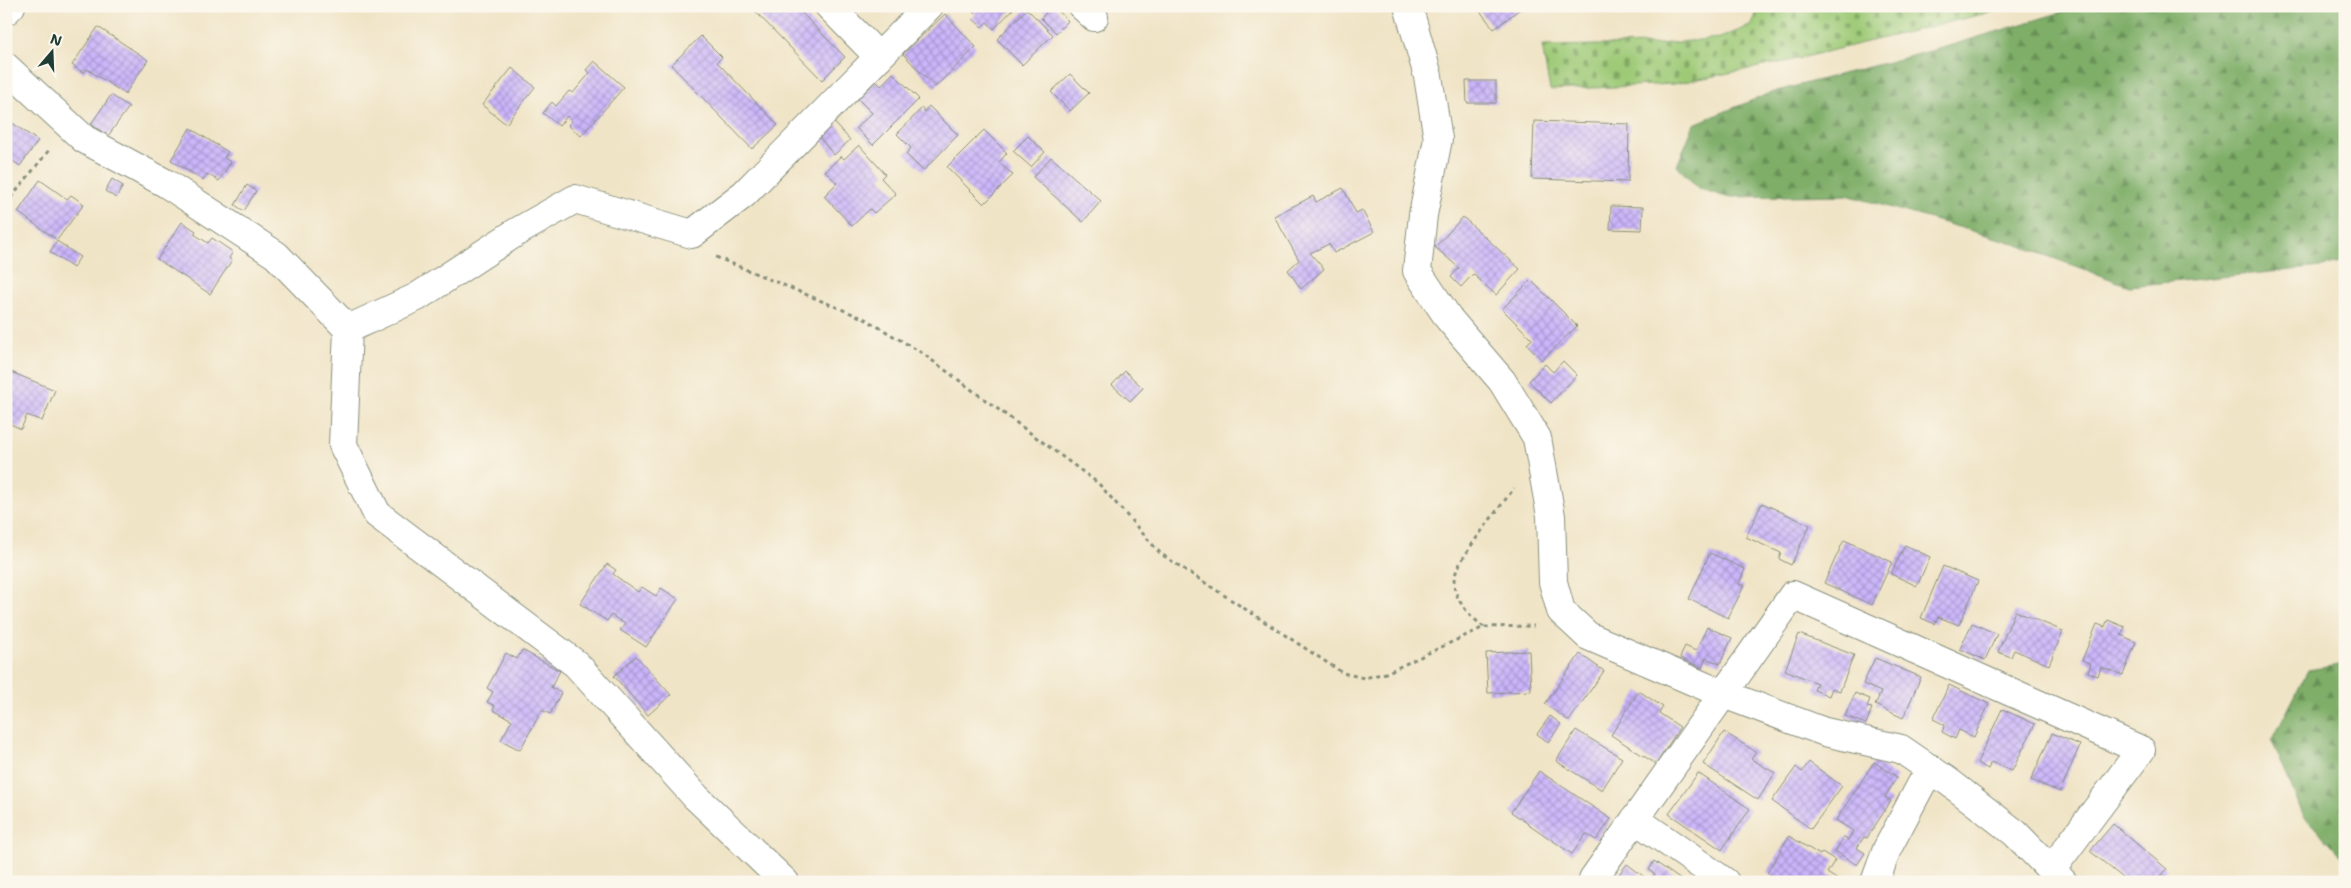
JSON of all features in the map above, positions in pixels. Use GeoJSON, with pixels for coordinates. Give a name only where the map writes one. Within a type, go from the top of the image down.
{"type":"FeatureCollection","features":[{"type":"Feature","properties":{"kind":"street"},"geometry":{"type":"LineString","coordinates":[[6,11],[11,6]]}},
{"type":"Feature","properties":{"kind":"street"},"geometry":{"type":"LineString","coordinates":[[829,6],[879,57]]}},
{"type":"Feature","properties":{"kind":"street"},"geometry":{"type":"LineString","coordinates":[[348,329],[417,297],[515,233],[575,199],[692,234],[744,194],[928,6]]}},
{"type":"Feature","properties":{"kind":"street"},"geometry":{"type":"LineString","coordinates":[[1408,6],[1428,76],[1438,139],[1423,215],[1417,271],[1449,319],[1502,381],[1537,438],[1551,516],[1553,582],[1561,611],[1588,636],[1724,694],[1825,732],[1900,749],[1930,768],[2015,833],[2057,876],[2141,750],[1793,596],[1724,694],[1635,819],[1593,879]]}},
{"type":"Feature","properties":{"kind":"street"},"geometry":{"type":"LineString","coordinates":[[6,66],[84,139],[167,184],[276,255],[348,329],[343,445],[376,514],[576,664],[696,797],[786,882]]}},
{"type":"Feature","properties":{"kind":"street"},"geometry":{"type":"LineString","coordinates":[[1875,882],[1887,849],[1930,768]]}},
{"type":"Feature","properties":{"kind":"street"},"geometry":{"type":"LineString","coordinates":[[1635,819],[1725,882]]}},
{"type":"Feature","properties":{"kind":"path"},"geometry":{"type":"LineString","coordinates":[[6,204],[69,125]]}},
{"type":"Feature","properties":{"kind":"path"},"geometry":{"type":"LineString","coordinates":[[692,234],[713,256],[865,319],[922,354],[1098,483],[1161,554],[1342,673],[1364,678],[1386,673],[1484,627],[1537,626],[1573,622]]}},
{"type":"Feature","properties":{"kind":"path"},"geometry":{"type":"LineString","coordinates":[[1484,627],[1471,618],[1461,603],[1455,588],[1455,576],[1464,560],[1539,453]]}},
{"type":"Feature","properties":{"kind":"green space"},"geometry":{"type":"Polygon","coordinates":[[[1759,6],[2016,6],[1784,62],[1674,84],[1550,90],[1542,46],[1659,44],[1720,38],[1752,25],[1759,6]]]}},
{"type":"Feature","properties":{"kind":"green space"},"geometry":{"type":"Polygon","coordinates":[[[2082,6],[2345,6],[2345,262],[2322,267],[2129,286],[2007,241],[1847,195],[1726,197],[1698,188],[1677,166],[1694,124],[1773,92],[1942,48],[2082,6]]]}},
{"type":"Feature","properties":{"kind":"green space"},"geometry":{"type":"Polygon","coordinates":[[[2345,664],[2345,860],[2304,816],[2272,741],[2308,670],[2345,664]]]}},
{"type":"Feature","properties":{"kind":"building"},"geometry":{"type":"Polygon","coordinates":[[[750,6],[795,6],[845,57],[822,80],[750,6]]]}},
{"type":"Feature","properties":{"kind":"building"},"geometry":{"type":"Polygon","coordinates":[[[976,6],[1016,6],[994,29],[987,22],[982,27],[972,18],[976,14],[972,10],[976,6]]]}},
{"type":"Feature","properties":{"kind":"building"},"geometry":{"type":"Polygon","coordinates":[[[1038,6],[1054,6],[1068,21],[1056,33],[1041,18],[1046,13],[1038,6]]]}},
{"type":"Feature","properties":{"kind":"building"},"geometry":{"type":"Polygon","coordinates":[[[1476,6],[1524,6],[1494,29],[1476,6]]]}},
{"type":"Feature","properties":{"kind":"building"},"geometry":{"type":"Polygon","coordinates":[[[1027,9],[1053,35],[1022,65],[997,39],[1027,9]]]}},
{"type":"Feature","properties":{"kind":"building"},"geometry":{"type":"Polygon","coordinates":[[[945,14],[976,47],[935,87],[903,54],[945,14]]]}},
{"type":"Feature","properties":{"kind":"building"},"geometry":{"type":"Polygon","coordinates":[[[98,27],[148,60],[125,94],[87,69],[84,73],[72,65],[98,27]]]}},
{"type":"Feature","properties":{"kind":"building"},"geometry":{"type":"Polygon","coordinates":[[[701,36],[722,57],[717,62],[778,125],[752,149],[671,65],[701,36]]]}},
{"type":"Feature","properties":{"kind":"building"},"geometry":{"type":"Polygon","coordinates":[[[594,61],[624,87],[581,136],[568,125],[572,121],[567,116],[559,126],[543,113],[552,102],[556,106],[569,91],[573,93],[590,73],[586,70],[594,61]]]}},
{"type":"Feature","properties":{"kind":"building"},"geometry":{"type":"Polygon","coordinates":[[[512,68],[535,87],[506,124],[482,105],[512,68]]]}},
{"type":"Feature","properties":{"kind":"building"},"geometry":{"type":"Polygon","coordinates":[[[893,73],[919,99],[873,145],[856,128],[872,113],[858,99],[876,81],[881,86],[893,73]]]}},
{"type":"Feature","properties":{"kind":"building"},"geometry":{"type":"Polygon","coordinates":[[[1070,74],[1089,93],[1070,111],[1051,92],[1070,74]]]}},
{"type":"Feature","properties":{"kind":"building"},"geometry":{"type":"Polygon","coordinates":[[[1466,81],[1496,81],[1496,103],[1467,103],[1466,81]]]}},
{"type":"Feature","properties":{"kind":"building"},"geometry":{"type":"Polygon","coordinates":[[[111,95],[129,107],[108,136],[91,124],[111,95]]]}},
{"type":"Feature","properties":{"kind":"building"},"geometry":{"type":"Polygon","coordinates":[[[929,106],[958,135],[923,171],[906,154],[911,148],[897,134],[922,108],[924,112],[929,106]]]}},
{"type":"Feature","properties":{"kind":"building"},"geometry":{"type":"Polygon","coordinates":[[[833,121],[850,140],[834,155],[817,135],[833,121]]]}},
{"type":"Feature","properties":{"kind":"building"},"geometry":{"type":"Polygon","coordinates":[[[1534,121],[1629,124],[1628,182],[1532,179],[1534,121]]]}},
{"type":"Feature","properties":{"kind":"building"},"geometry":{"type":"Polygon","coordinates":[[[11,122],[38,141],[20,166],[6,156],[6,128],[11,122]]]}},
{"type":"Feature","properties":{"kind":"building"},"geometry":{"type":"Polygon","coordinates":[[[190,128],[228,152],[224,158],[231,162],[219,181],[207,174],[203,180],[171,160],[190,128]]]}},
{"type":"Feature","properties":{"kind":"building"},"geometry":{"type":"Polygon","coordinates":[[[984,130],[1007,153],[999,162],[1013,175],[984,204],[947,167],[984,130]]]}},
{"type":"Feature","properties":{"kind":"building"},"geometry":{"type":"Polygon","coordinates":[[[1028,136],[1045,152],[1031,167],[1013,151],[1028,136]]]}},
{"type":"Feature","properties":{"kind":"building"},"geometry":{"type":"Polygon","coordinates":[[[859,145],[885,174],[881,178],[896,194],[874,213],[870,209],[852,226],[824,196],[837,183],[825,171],[841,156],[844,159],[859,145]]]}},
{"type":"Feature","properties":{"kind":"building"},"geometry":{"type":"Polygon","coordinates":[[[1051,157],[1101,201],[1083,222],[1033,177],[1051,157]]]}},
{"type":"Feature","properties":{"kind":"building"},"geometry":{"type":"Polygon","coordinates":[[[112,179],[123,186],[116,198],[105,191],[112,179]]]}},
{"type":"Feature","properties":{"kind":"building"},"geometry":{"type":"Polygon","coordinates":[[[40,180],[67,199],[71,195],[84,204],[57,240],[18,212],[40,180]]]}},
{"type":"Feature","properties":{"kind":"building"},"geometry":{"type":"Polygon","coordinates":[[[247,185],[256,191],[244,211],[235,205],[247,185]]]}},
{"type":"Feature","properties":{"kind":"building"},"geometry":{"type":"Polygon","coordinates":[[[1343,188],[1356,213],[1362,210],[1374,232],[1334,253],[1329,244],[1310,253],[1324,269],[1301,289],[1288,270],[1299,260],[1274,216],[1313,196],[1316,202],[1343,188]]]}},
{"type":"Feature","properties":{"kind":"building"},"geometry":{"type":"Polygon","coordinates":[[[1611,206],[1643,207],[1642,230],[1610,229],[1611,206]]]}},
{"type":"Feature","properties":{"kind":"building"},"geometry":{"type":"Polygon","coordinates":[[[1463,217],[1520,269],[1496,295],[1473,274],[1461,287],[1451,277],[1459,268],[1435,247],[1463,217]]]}},
{"type":"Feature","properties":{"kind":"building"},"geometry":{"type":"Polygon","coordinates":[[[182,222],[196,231],[194,234],[208,243],[212,238],[233,252],[229,258],[232,260],[210,294],[157,259],[182,222]]]}},
{"type":"Feature","properties":{"kind":"building"},"geometry":{"type":"Polygon","coordinates":[[[57,241],[80,257],[73,268],[50,252],[57,241]]]}},
{"type":"Feature","properties":{"kind":"building"},"geometry":{"type":"Polygon","coordinates":[[[1531,280],[1577,326],[1542,360],[1527,344],[1532,339],[1502,309],[1531,280]]]}},
{"type":"Feature","properties":{"kind":"building"},"geometry":{"type":"Polygon","coordinates":[[[1563,361],[1577,375],[1551,403],[1529,381],[1545,364],[1553,372],[1563,361]]]}},
{"type":"Feature","properties":{"kind":"building"},"geometry":{"type":"Polygon","coordinates":[[[6,370],[55,390],[42,421],[27,415],[21,429],[6,422],[6,370]]]}},
{"type":"Feature","properties":{"kind":"building"},"geometry":{"type":"Polygon","coordinates":[[[1125,371],[1143,388],[1130,401],[1112,385],[1125,371]]]}},
{"type":"Feature","properties":{"kind":"building"},"geometry":{"type":"Polygon","coordinates":[[[1762,503],[1810,525],[1791,565],[1779,559],[1781,553],[1746,537],[1762,503]]]}},
{"type":"Feature","properties":{"kind":"building"},"geometry":{"type":"Polygon","coordinates":[[[1844,540],[1892,562],[1872,605],[1824,583],[1844,540]]]}},
{"type":"Feature","properties":{"kind":"building"},"geometry":{"type":"Polygon","coordinates":[[[1905,545],[1930,557],[1917,586],[1891,574],[1905,545]]]}},
{"type":"Feature","properties":{"kind":"building"},"geometry":{"type":"Polygon","coordinates":[[[1710,553],[1745,569],[1739,584],[1744,586],[1728,618],[1689,599],[1710,553]]]}},
{"type":"Feature","properties":{"kind":"building"},"geometry":{"type":"Polygon","coordinates":[[[607,564],[616,570],[613,574],[638,592],[642,587],[656,596],[661,588],[678,599],[646,647],[620,630],[625,624],[611,615],[607,621],[580,604],[607,564]]]}},
{"type":"Feature","properties":{"kind":"building"},"geometry":{"type":"Polygon","coordinates":[[[1943,566],[1978,581],[1959,625],[1938,617],[1935,624],[1921,618],[1943,566]]]}},
{"type":"Feature","properties":{"kind":"building"},"geometry":{"type":"Polygon","coordinates":[[[2015,611],[2063,631],[2049,665],[2014,650],[2011,657],[1998,652],[2015,611]]]}},
{"type":"Feature","properties":{"kind":"building"},"geometry":{"type":"Polygon","coordinates":[[[2108,620],[2125,627],[2121,635],[2136,642],[2123,675],[2101,667],[2098,676],[2088,672],[2091,664],[2082,660],[2097,624],[2105,627],[2108,620]]]}},
{"type":"Feature","properties":{"kind":"building"},"geometry":{"type":"Polygon","coordinates":[[[1972,623],[1997,634],[1985,660],[1960,649],[1972,623]]]}},
{"type":"Feature","properties":{"kind":"building"},"geometry":{"type":"Polygon","coordinates":[[[1707,627],[1732,638],[1720,664],[1706,658],[1702,668],[1680,658],[1685,646],[1696,651],[1707,627]]]}},
{"type":"Feature","properties":{"kind":"building"},"geometry":{"type":"Polygon","coordinates":[[[1799,634],[1854,655],[1840,691],[1832,688],[1829,696],[1814,690],[1817,683],[1785,670],[1799,634]]]}},
{"type":"Feature","properties":{"kind":"building"},"geometry":{"type":"Polygon","coordinates":[[[522,650],[560,671],[551,687],[561,693],[550,714],[542,710],[520,750],[501,740],[512,720],[493,710],[495,706],[487,702],[493,692],[487,688],[506,653],[517,659],[522,650]]]}},
{"type":"Feature","properties":{"kind":"building"},"geometry":{"type":"Polygon","coordinates":[[[1529,651],[1531,691],[1488,693],[1486,653],[1529,651]]]}},
{"type":"Feature","properties":{"kind":"building"},"geometry":{"type":"Polygon","coordinates":[[[1580,654],[1604,671],[1569,721],[1545,704],[1580,654]]]}},
{"type":"Feature","properties":{"kind":"building"},"geometry":{"type":"Polygon","coordinates":[[[636,656],[671,695],[648,715],[614,676],[636,656]]]}},
{"type":"Feature","properties":{"kind":"building"},"geometry":{"type":"Polygon","coordinates":[[[1875,658],[1921,677],[1903,718],[1875,705],[1881,692],[1863,684],[1875,658]]]}},
{"type":"Feature","properties":{"kind":"building"},"geometry":{"type":"Polygon","coordinates":[[[1949,685],[1989,704],[1974,737],[1959,730],[1955,739],[1942,732],[1945,725],[1933,719],[1949,685]]]}},
{"type":"Feature","properties":{"kind":"building"},"geometry":{"type":"Polygon","coordinates":[[[1639,691],[1663,707],[1659,713],[1680,727],[1656,764],[1611,735],[1639,691]]]}},
{"type":"Feature","properties":{"kind":"building"},"geometry":{"type":"Polygon","coordinates":[[[1855,693],[1870,699],[1867,707],[1872,708],[1866,724],[1845,716],[1855,693]]]}},
{"type":"Feature","properties":{"kind":"building"},"geometry":{"type":"Polygon","coordinates":[[[2002,709],[2035,724],[2012,771],[1991,762],[1988,769],[1977,763],[2002,709]]]}},
{"type":"Feature","properties":{"kind":"building"},"geometry":{"type":"Polygon","coordinates":[[[1550,716],[1561,724],[1548,742],[1537,734],[1550,716]]]}},
{"type":"Feature","properties":{"kind":"building"},"geometry":{"type":"Polygon","coordinates":[[[1576,730],[1622,758],[1602,790],[1556,761],[1576,730]]]}},
{"type":"Feature","properties":{"kind":"building"},"geometry":{"type":"Polygon","coordinates":[[[1724,732],[1756,752],[1751,759],[1775,773],[1758,800],[1703,764],[1724,732]]]}},
{"type":"Feature","properties":{"kind":"building"},"geometry":{"type":"Polygon","coordinates":[[[2052,733],[2080,745],[2060,792],[2031,780],[2052,733]]]}},
{"type":"Feature","properties":{"kind":"building"},"geometry":{"type":"Polygon","coordinates":[[[1809,762],[1842,786],[1811,829],[1772,801],[1796,767],[1802,772],[1809,762]]]}},
{"type":"Feature","properties":{"kind":"building"},"geometry":{"type":"Polygon","coordinates":[[[1874,762],[1897,777],[1885,797],[1891,801],[1867,838],[1864,837],[1857,848],[1865,853],[1857,865],[1835,851],[1844,837],[1848,840],[1853,831],[1836,820],[1874,762]]]}},
{"type":"Feature","properties":{"kind":"building"},"geometry":{"type":"Polygon","coordinates":[[[1539,771],[1611,819],[1596,840],[1586,834],[1572,854],[1511,812],[1539,771]]]}},
{"type":"Feature","properties":{"kind":"building"},"geometry":{"type":"Polygon","coordinates":[[[1698,773],[1750,809],[1722,850],[1669,814],[1698,773]]]}},
{"type":"Feature","properties":{"kind":"building"},"geometry":{"type":"Polygon","coordinates":[[[2113,824],[2167,869],[2156,882],[2128,882],[2090,851],[2113,824]]]}},
{"type":"Feature","properties":{"kind":"building"},"geometry":{"type":"Polygon","coordinates":[[[1789,836],[1820,855],[1822,852],[1835,860],[1827,873],[1841,882],[1781,882],[1767,873],[1789,836]]]}},
{"type":"Feature","properties":{"kind":"building"},"geometry":{"type":"Polygon","coordinates":[[[1654,861],[1684,882],[1650,882],[1655,874],[1649,870],[1654,861]]]}},
{"type":"Feature","properties":{"kind":"building"},"geometry":{"type":"Polygon","coordinates":[[[1627,864],[1647,879],[1645,882],[1613,882],[1627,864]]]}}]}
